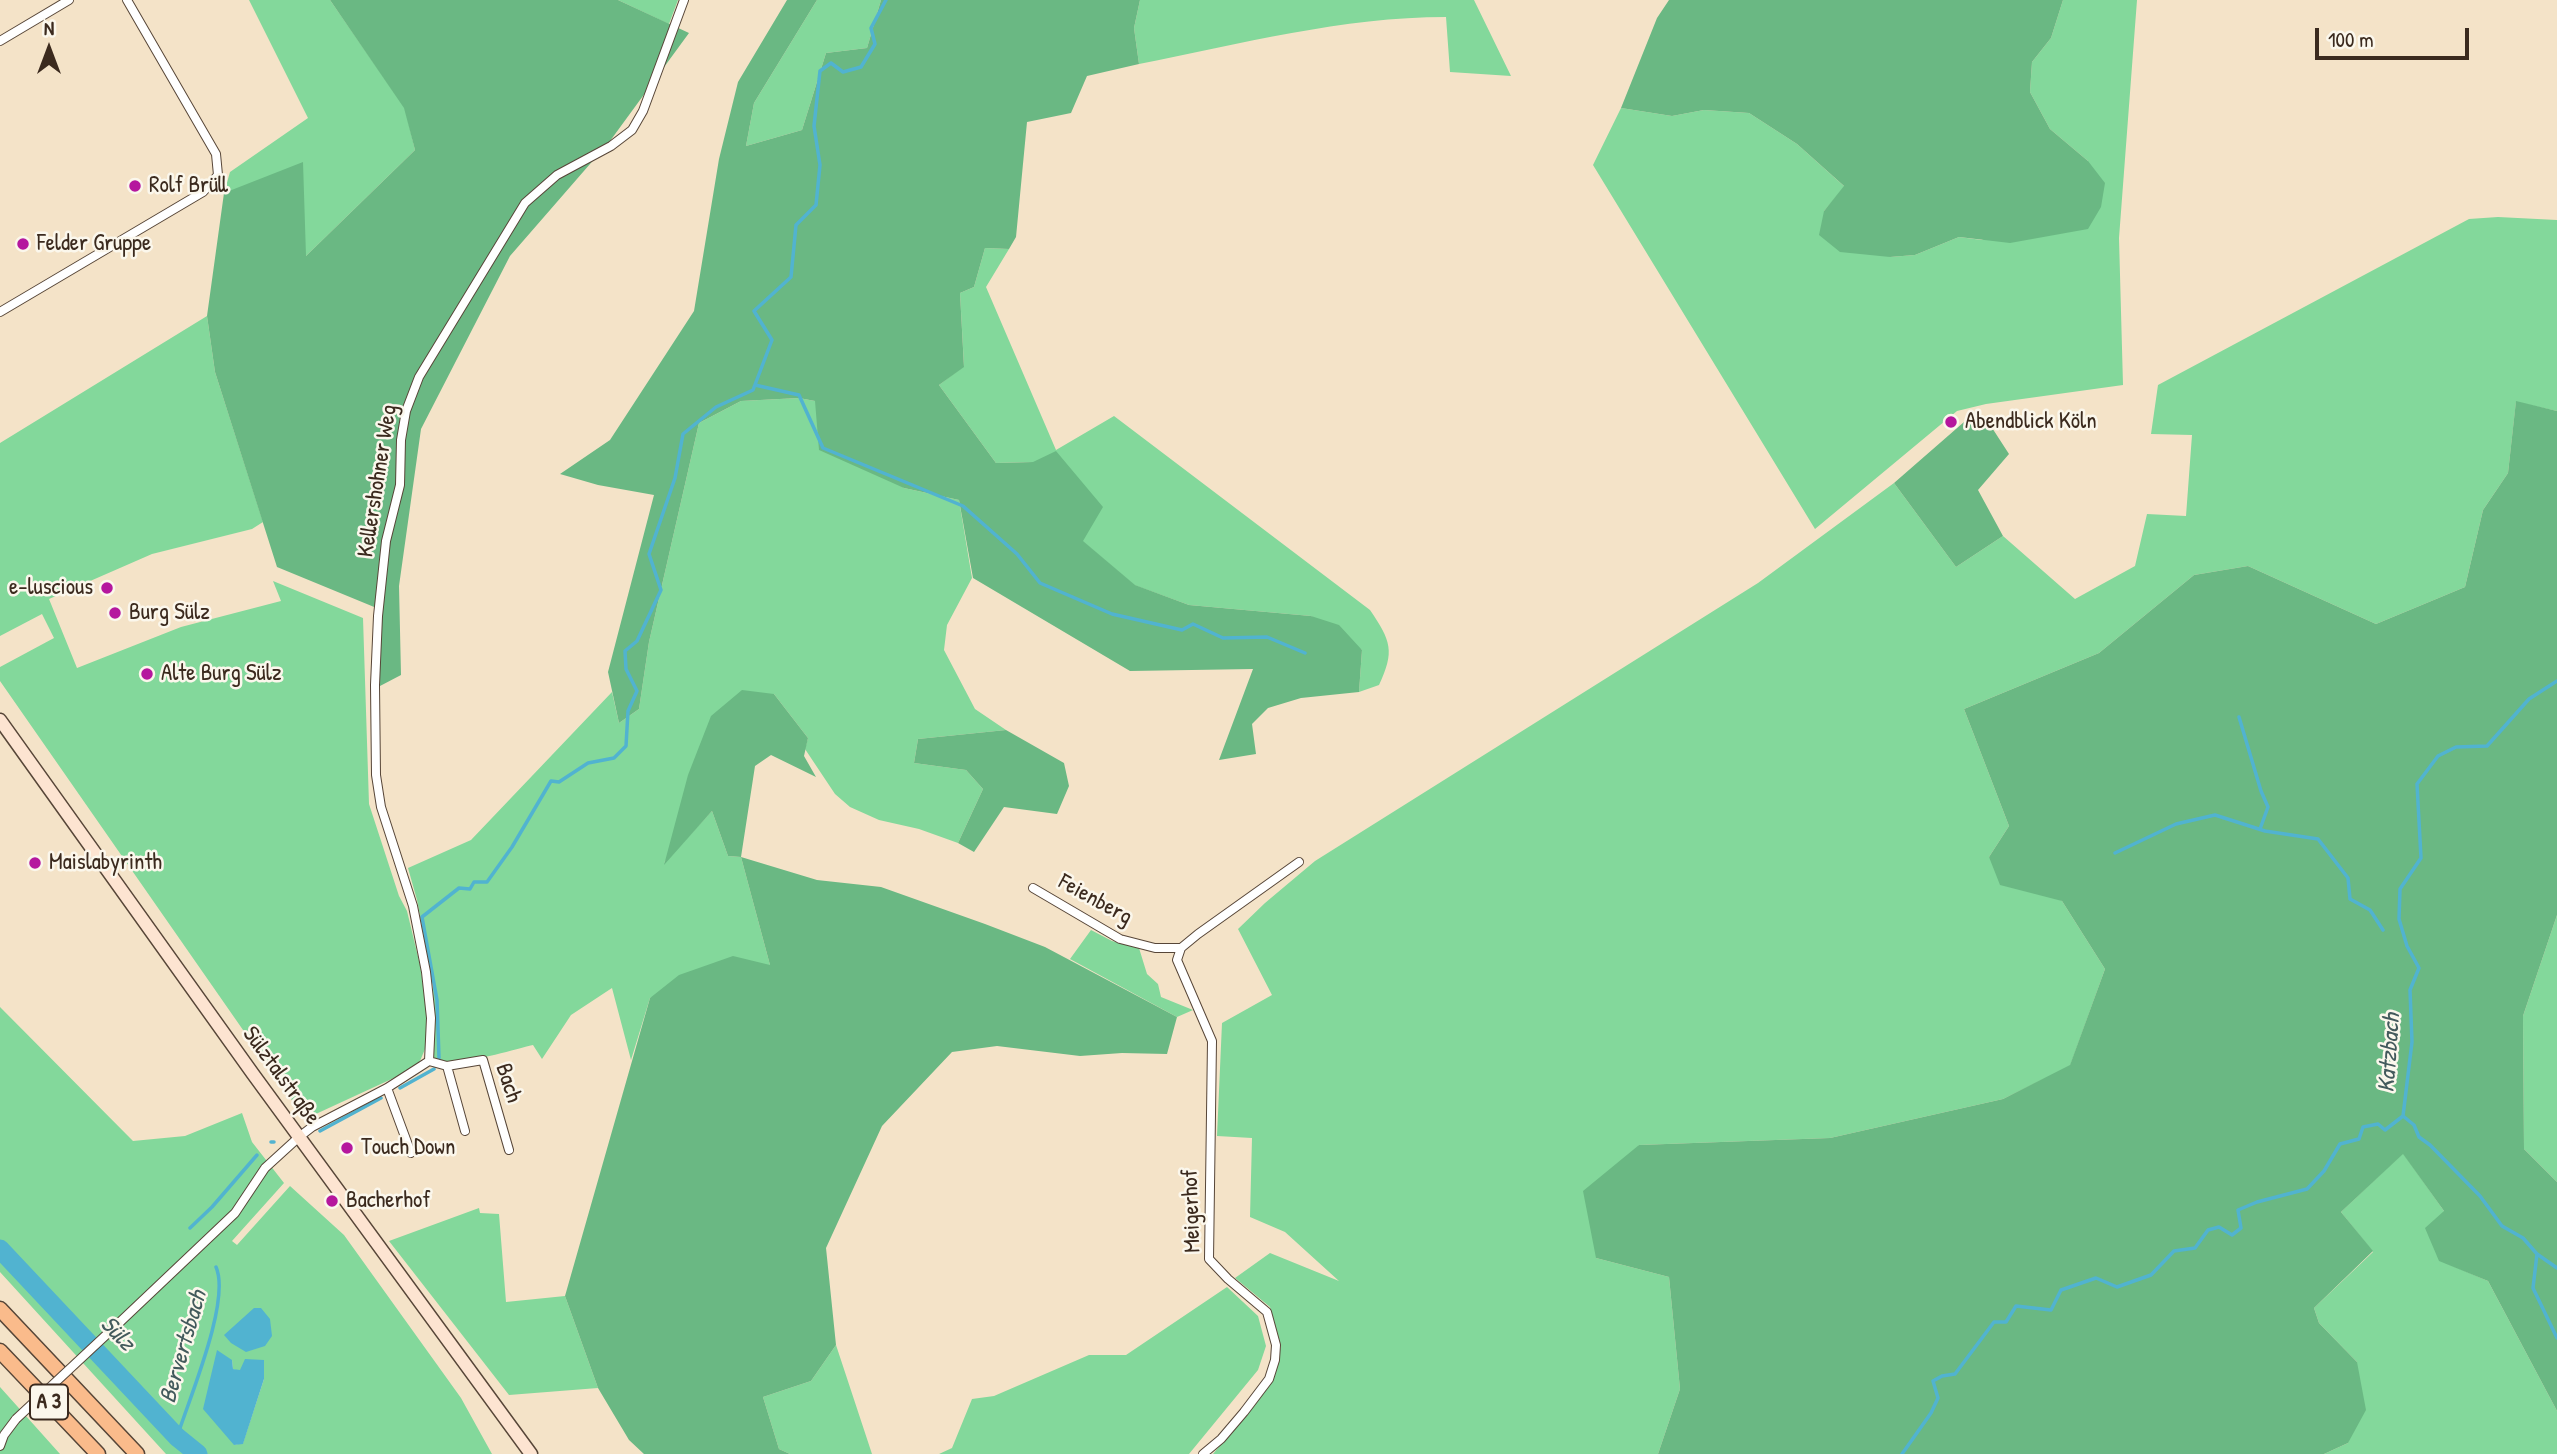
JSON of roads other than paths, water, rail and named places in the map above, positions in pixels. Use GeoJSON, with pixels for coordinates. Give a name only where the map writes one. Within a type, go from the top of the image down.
{"type":"FeatureCollection","features":[{"type":"Feature","properties":{"kind":"highway","name":"A 3"},"geometry":{"type":"LineString","coordinates":[[0,1309],[136,1454]]}},
{"type":"Feature","properties":{"kind":"highway","name":"A 3"},"geometry":{"type":"LineString","coordinates":[[0,1351],[98,1454]]}},
{"type":"Feature","properties":{"kind":"main road","name":"Sülztalstraße"},"geometry":{"type":"LineString","coordinates":[[0,720],[299,1137],[531,1454]]}},
{"type":"Feature","properties":{"kind":"street"},"geometry":{"type":"LineString","coordinates":[[0,41],[69,0]]}},
{"type":"Feature","properties":{"kind":"street"},"geometry":{"type":"LineString","coordinates":[[0,312],[203,192],[218,175],[216,154],[127,0]]}},
{"type":"Feature","properties":{"kind":"street","name":"Kellershohner Weg"},"geometry":{"type":"LineString","coordinates":[[429,1061],[431,1018],[426,972],[413,906],[381,807],[376,775],[375,685],[378,616],[386,541],[400,485],[401,440],[406,411],[419,377],[525,203],[556,175],[611,146],[632,130],[643,111],[684,0]]}},
{"type":"Feature","properties":{"kind":"street"},"geometry":{"type":"LineString","coordinates":[[1181,948],[1299,862]]}},
{"type":"Feature","properties":{"kind":"street","name":"Feienberg"},"geometry":{"type":"LineString","coordinates":[[1033,888],[1120,939],[1155,948],[1181,948]]}},
{"type":"Feature","properties":{"kind":"street","name":"Meigerhof"},"geometry":{"type":"LineString","coordinates":[[1181,948],[1177,960],[1212,1041],[1209,1259],[1267,1312],[1276,1345],[1269,1379],[1237,1421],[1203,1454]]}},
{"type":"Feature","properties":{"kind":"street","name":"Bach"},"geometry":{"type":"LineString","coordinates":[[429,1061],[447,1066],[483,1060],[509,1150]]}},
{"type":"Feature","properties":{"kind":"street"},"geometry":{"type":"LineString","coordinates":[[0,1446],[4,1435],[16,1419],[235,1213],[265,1168],[299,1137],[312,1127],[387,1088],[429,1061]]}},
{"type":"Feature","properties":{"kind":"street"},"geometry":{"type":"LineString","coordinates":[[447,1066],[465,1131]]}},
{"type":"Feature","properties":{"kind":"street"},"geometry":{"type":"LineString","coordinates":[[387,1088],[411,1153]]}},
{"type":"Feature","properties":{"kind":"water"},"geometry":{"type":"Polygon","coordinates":[[[254,1308],[261,1308],[270,1319],[272,1336],[265,1346],[246,1352],[224,1335],[254,1308]]]}},
{"type":"Feature","properties":{"kind":"water"},"geometry":{"type":"Polygon","coordinates":[[[217,1350],[232,1360],[233,1369],[240,1370],[245,1359],[264,1360],[264,1379],[243,1444],[234,1445],[203,1409],[217,1350]]]}},
{"type":"Feature","properties":{"kind":"waterway","name":"Bervertsbach"},"geometry":{"type":"LineString","coordinates":[[439,1058],[437,1000],[422,917],[459,888],[470,889],[474,882],[487,882],[512,847],[551,781],[559,782],[588,763],[614,758],[626,746],[628,711],[637,691],[626,669],[625,651],[637,641],[661,590],[649,554],[675,478],[683,434],[716,407],[753,390],[772,340],[754,311],[791,277],[796,225],[816,205],[820,165],[814,126],[820,71],[831,63],[843,72],[861,67],[875,44],[871,28],[886,0]]}},
{"type":"Feature","properties":{"kind":"waterway"},"geometry":{"type":"LineString","coordinates":[[755,385],[799,395],[823,448],[963,506],[1017,554],[1040,583],[1112,614],[1182,630],[1193,624],[1223,638],[1267,637],[1305,653]]}},
{"type":"Feature","properties":{"kind":"waterway","name":"Katzbach"},"geometry":{"type":"LineString","coordinates":[[1902,1454],[1931,1413],[1938,1398],[1933,1381],[1955,1374],[1994,1322],[2006,1322],[2016,1306],[2051,1310],[2061,1290],[2096,1278],[2117,1287],[2151,1275],[2174,1251],[2195,1248],[2208,1230],[2219,1227],[2232,1235],[2241,1228],[2238,1210],[2257,1202],[2307,1189],[2324,1171],[2340,1144],[2359,1139],[2363,1127],[2378,1124],[2385,1130],[2403,1116],[2412,1042],[2410,990],[2419,968],[2407,946],[2399,919],[2400,889],[2421,858],[2417,784],[2438,756],[2456,747],[2487,746],[2529,699],[2557,681]]}},
{"type":"Feature","properties":{"kind":"waterway"},"geometry":{"type":"LineString","coordinates":[[2239,717],[2268,807],[2260,829]]}},
{"type":"Feature","properties":{"kind":"waterway"},"geometry":{"type":"LineString","coordinates":[[2115,853],[2176,824],[2215,815],[2265,831],[2318,839],[2348,878],[2350,899],[2370,910],[2383,930]]}},
{"type":"Feature","properties":{"kind":"waterway","name":"Bervertsbach"},"geometry":{"type":"LineString","coordinates":[[400,1088],[434,1069]]}},
{"type":"Feature","properties":{"kind":"waterway","name":"Bervertsbach"},"geometry":{"type":"LineString","coordinates":[[320,1131],[381,1098]]}},
{"type":"Feature","properties":{"kind":"waterway"},"geometry":{"type":"LineString","coordinates":[[2403,1116],[2414,1125],[2419,1137],[2480,1196],[2502,1226],[2523,1238],[2537,1254],[2533,1288],[2557,1338]]}},
{"type":"Feature","properties":{"kind":"waterway","name":"Bervertsbach"},"geometry":{"type":"LineString","coordinates":[[190,1228],[257,1155]]}},
{"type":"Feature","properties":{"kind":"waterway","name":"Sülz"},"geometry":{"type":"LineString","coordinates":[[0,1249],[177,1437],[198,1454]]}},
{"type":"Feature","properties":{"kind":"waterway"},"geometry":{"type":"LineString","coordinates":[[2537,1254],[2557,1268]]}},
{"type":"Feature","properties":{"kind":"waterway","name":"Bervertsbach"},"geometry":{"type":"LineString","coordinates":[[177,1437],[213,1326],[218,1303],[219,1283],[216,1267]]}},
{"type":"Feature","properties":{"kind":"place","name":"Rolf Brüll"},"geometry":{"type":"Point","coordinates":[135,186]}},
{"type":"Feature","properties":{"kind":"place","name":"Felder Gruppe"},"geometry":{"type":"Point","coordinates":[23,244]}},
{"type":"Feature","properties":{"kind":"place","name":"Abendblick Köln"},"geometry":{"type":"Point","coordinates":[1951,422]}},
{"type":"Feature","properties":{"kind":"place","name":"e-luscious"},"geometry":{"type":"Point","coordinates":[107,588]}},
{"type":"Feature","properties":{"kind":"place","name":"Burg Sülz"},"geometry":{"type":"Point","coordinates":[115,613]}},
{"type":"Feature","properties":{"kind":"place","name":"Alte Burg Sülz"},"geometry":{"type":"Point","coordinates":[147,674]}},
{"type":"Feature","properties":{"kind":"place","name":"Maislabyrinth"},"geometry":{"type":"Point","coordinates":[35,863]}},
{"type":"Feature","properties":{"kind":"place","name":"Touch Down"},"geometry":{"type":"Point","coordinates":[347,1148]}},
{"type":"Feature","properties":{"kind":"place","name":"Bacherhof"},"geometry":{"type":"Point","coordinates":[332,1201]}}]}
